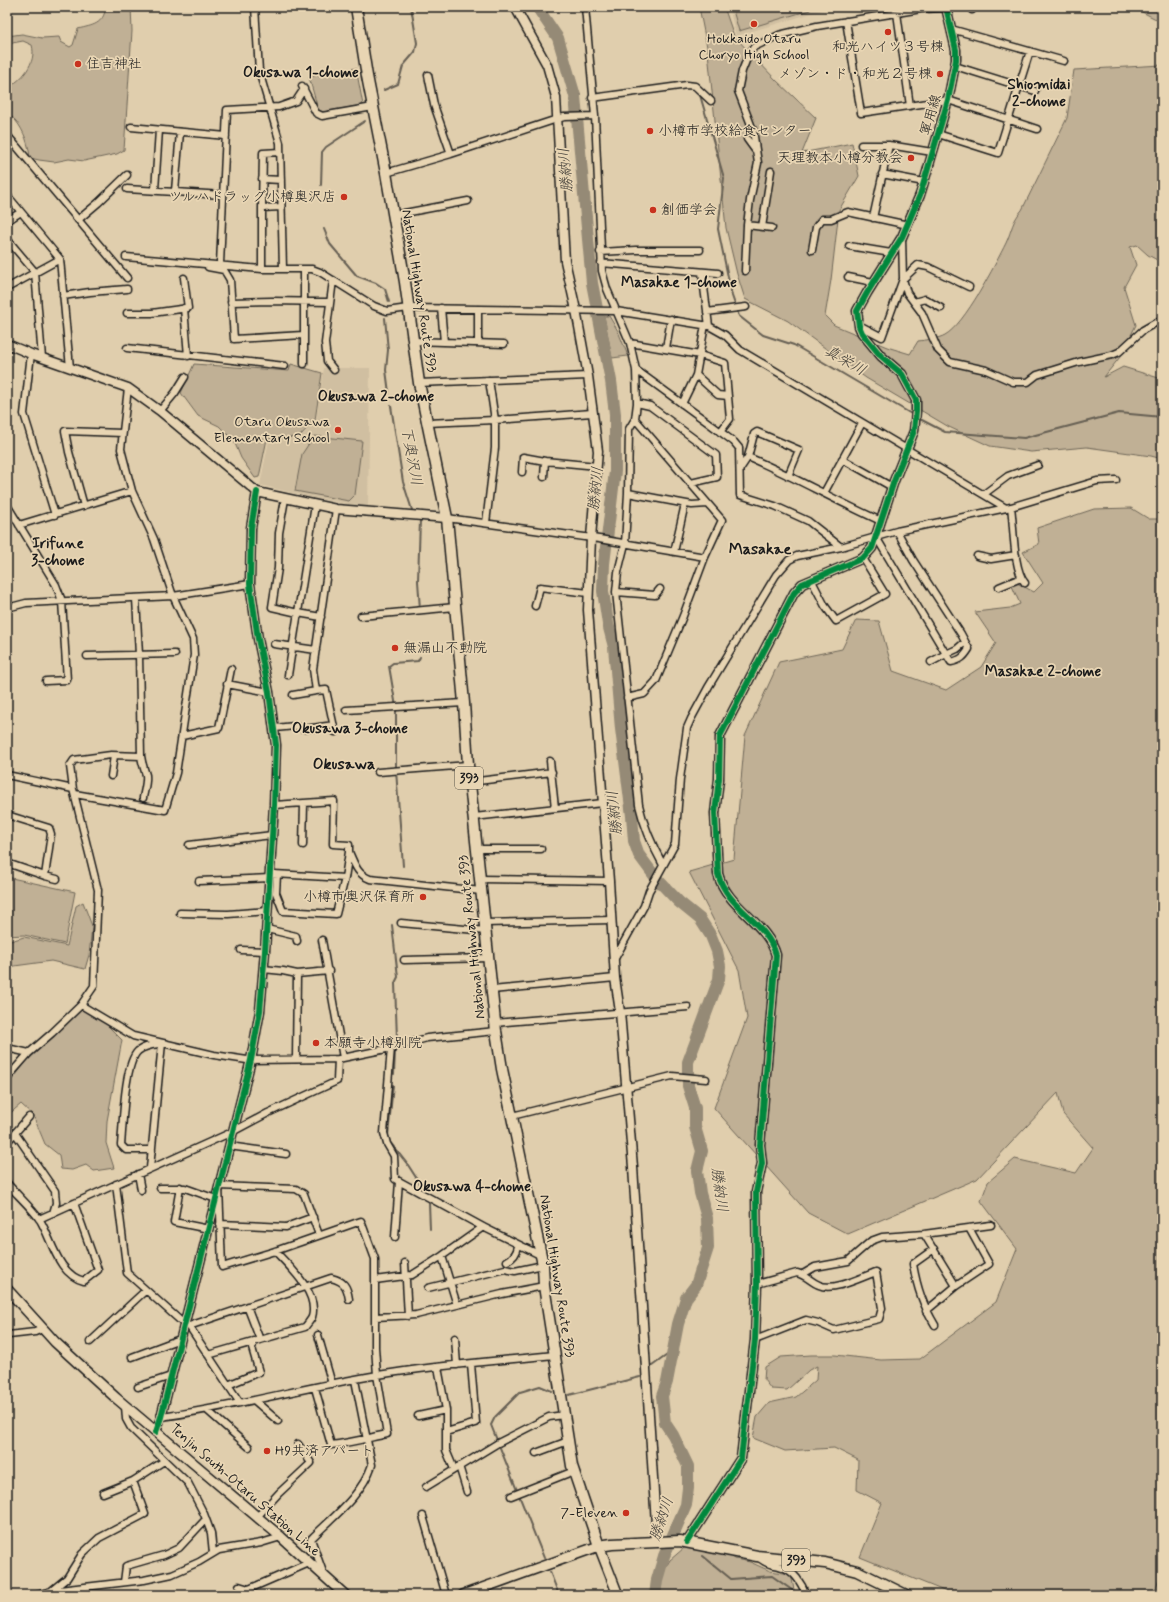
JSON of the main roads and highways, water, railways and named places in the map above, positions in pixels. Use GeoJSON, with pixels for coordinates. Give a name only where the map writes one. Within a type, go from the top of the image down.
{"type":"FeatureCollection","features":[{"type":"Feature","properties":{"kind":"highway","name":"National Highway Route 393"},"geometry":{"type":"LineString","coordinates":[[356,7],[372,106],[406,282],[408,308],[414,341],[419,384],[447,518],[464,703],[468,765],[495,1027],[502,1069],[542,1260],[544,1286],[574,1471],[599,1546]]}},
{"type":"Feature","properties":{"kind":"highway","name":"393"},"geometry":{"type":"LineString","coordinates":[[599,1546],[612,1544],[683,1541],[756,1556],[825,1564],[857,1571],[906,1595]]}},
{"type":"Feature","properties":{"kind":"main road","name":"Tenjin South-Otaru Station Line"},"geometry":{"type":"LineString","coordinates":[[7,1289],[42,1329],[125,1406],[281,1537],[345,1595]]}},
{"type":"Feature","properties":{"kind":"main road"},"geometry":{"type":"LineString","coordinates":[[464,1595],[479,1592],[599,1546],[618,1595]]}},
{"type":"Feature","properties":{"kind":"waterway","name":"下奥沢川"},"geometry":{"type":"LineString","coordinates":[[384,90],[398,84],[403,66],[415,52],[417,43],[411,7]]}},
{"type":"Feature","properties":{"kind":"waterway","name":"勝納川"},"geometry":{"type":"LineString","coordinates":[[537,7],[558,38],[575,96],[592,283],[611,381],[615,414],[615,471],[604,564],[603,591],[608,624],[614,647],[621,729],[634,841],[639,855],[656,878],[679,902],[700,919],[711,936],[717,951],[720,966],[719,979],[688,1062],[688,1086],[695,1108],[695,1127],[702,1151],[697,1171],[700,1193],[707,1218],[708,1248],[696,1285],[686,1298],[678,1324],[667,1382],[662,1396],[665,1423],[673,1435],[688,1466],[688,1488],[686,1505],[664,1556],[657,1580],[655,1595]]}},
{"type":"Feature","properties":{"kind":"waterway","name":"真栄川"},"geometry":{"type":"LineString","coordinates":[[575,96],[581,95]]}},
{"type":"Feature","properties":{"kind":"waterway","name":"真栄川"},"geometry":{"type":"LineString","coordinates":[[700,95],[724,178],[718,229],[732,296],[739,316],[763,335],[794,345],[913,415]]}},
{"type":"Feature","properties":{"kind":"waterway","name":"下奥沢川"},"geometry":{"type":"LineString","coordinates":[[321,185],[322,152],[326,147],[365,121]]}},
{"type":"Feature","properties":{"kind":"waterway"},"geometry":{"type":"LineString","coordinates":[[324,229],[330,244],[357,276],[376,283],[385,289],[389,302]]}},
{"type":"Feature","properties":{"kind":"waterway","name":"下奥沢川"},"geometry":{"type":"LineString","coordinates":[[385,318],[388,350],[386,370],[389,393]]}},
{"type":"Feature","properties":{"kind":"waterway","name":"下奥沢川"},"geometry":{"type":"LineString","coordinates":[[391,406],[403,482],[412,510]]}},
{"type":"Feature","properties":{"kind":"waterway","name":"真栄川"},"geometry":{"type":"LineString","coordinates":[[918,418],[945,432],[1024,438],[1119,413],[1162,417]]}},
{"type":"Feature","properties":{"kind":"waterway"},"geometry":{"type":"LineString","coordinates":[[420,520],[418,581],[420,609]]}},
{"type":"Feature","properties":{"kind":"waterway"},"geometry":{"type":"LineString","coordinates":[[403,866],[396,770],[396,707],[389,666],[393,663],[418,661],[420,657]]}},
{"type":"Feature","properties":{"kind":"waterway"},"geometry":{"type":"LineString","coordinates":[[392,925],[398,977],[395,983],[397,1039]]}},
{"type":"Feature","properties":{"kind":"waterway"},"geometry":{"type":"LineString","coordinates":[[394,1074],[395,1051]]}},
{"type":"Feature","properties":{"kind":"waterway","name":"下奥沢川"},"geometry":{"type":"LineString","coordinates":[[393,1085],[388,1136],[390,1142],[408,1165],[426,1193]]}},
{"type":"Feature","properties":{"kind":"waterway","name":"下奥沢川"},"geometry":{"type":"LineString","coordinates":[[429,1203],[430,1229]]}},
{"type":"Feature","properties":{"kind":"waterway"},"geometry":{"type":"LineString","coordinates":[[652,1366],[674,1350]]}},
{"type":"Feature","properties":{"kind":"waterway"},"geometry":{"type":"LineString","coordinates":[[569,1395],[640,1377]]}},
{"type":"Feature","properties":{"kind":"waterway"},"geometry":{"type":"LineString","coordinates":[[544,1558],[491,1425],[495,1417],[520,1392],[540,1386],[552,1391]]}},
{"type":"Feature","properties":{"kind":"waterway","name":"勝納川"},"geometry":{"type":"LineString","coordinates":[[674,1531],[680,1532]]}},
{"type":"Feature","properties":{"kind":"waterway"},"geometry":{"type":"LineString","coordinates":[[703,1556],[731,1579],[772,1576],[799,1595]]}},
{"type":"Feature","properties":{"kind":"waterway"},"geometry":{"type":"LineString","coordinates":[[550,1572],[559,1595]]}},
{"type":"Feature","properties":{"kind":"place","name":"Hokkaido Otaru Choryo High School"},"geometry":{"type":"Point","coordinates":[754,24]}},
{"type":"Feature","properties":{"kind":"place","name":"和光ハイツ３号棟"},"geometry":{"type":"Point","coordinates":[888,32]}},
{"type":"Feature","properties":{"kind":"place","name":"住吉神社"},"geometry":{"type":"Point","coordinates":[78,64]}},
{"type":"Feature","properties":{"kind":"place","name":"メゾン・ド・和光２号棟"},"geometry":{"type":"Point","coordinates":[940,74]}},
{"type":"Feature","properties":{"kind":"place","name":"小樽市学校給食センター"},"geometry":{"type":"Point","coordinates":[650,131]}},
{"type":"Feature","properties":{"kind":"place","name":"天理教本小樽分教会"},"geometry":{"type":"Point","coordinates":[911,158]}},
{"type":"Feature","properties":{"kind":"place","name":"ツルハドラッグ小樽奥沢店"},"geometry":{"type":"Point","coordinates":[344,197]}},
{"type":"Feature","properties":{"kind":"place","name":"創価学会"},"geometry":{"type":"Point","coordinates":[653,210]}},
{"type":"Feature","properties":{"kind":"place","name":"Otaru Okusawa Elementary School"},"geometry":{"type":"Point","coordinates":[338,430]}},
{"type":"Feature","properties":{"kind":"place","name":"無漏山不動院"},"geometry":{"type":"Point","coordinates":[395,648]}},
{"type":"Feature","properties":{"kind":"place","name":"小樽市奥沢保育所"},"geometry":{"type":"Point","coordinates":[423,897]}},
{"type":"Feature","properties":{"kind":"place","name":"本願寺小樽別院"},"geometry":{"type":"Point","coordinates":[316,1043]}},
{"type":"Feature","properties":{"kind":"place","name":"H9共済アパート"},"geometry":{"type":"Point","coordinates":[267,1451]}},
{"type":"Feature","properties":{"kind":"place","name":"7-Eleven"},"geometry":{"type":"Point","coordinates":[626,1513]}},
{"type":"Feature","properties":{"kind":"district","name":"Okusawa 1-chome"},"geometry":{"type":"Point","coordinates":[301,73]}},
{"type":"Feature","properties":{"kind":"district","name":"Shiomidai 2-chome"},"geometry":{"type":"Point","coordinates":[1039,94]}},
{"type":"Feature","properties":{"kind":"district","name":"Masakae 1-chome"},"geometry":{"type":"Point","coordinates":[679,283]}},
{"type":"Feature","properties":{"kind":"district","name":"Okusawa 2-chome"},"geometry":{"type":"Point","coordinates":[376,397]}},
{"type":"Feature","properties":{"kind":"district","name":"Masakae"},"geometry":{"type":"Point","coordinates":[760,549]}},
{"type":"Feature","properties":{"kind":"district","name":"Irifune 3-chome"},"geometry":{"type":"Point","coordinates":[58,552]}},
{"type":"Feature","properties":{"kind":"district","name":"Masakae 2-chome"},"geometry":{"type":"Point","coordinates":[1043,672]}},
{"type":"Feature","properties":{"kind":"district","name":"Okusawa 3-chome"},"geometry":{"type":"Point","coordinates":[350,729]}},
{"type":"Feature","properties":{"kind":"district","name":"Okusawa"},"geometry":{"type":"Point","coordinates":[344,764]}},
{"type":"Feature","properties":{"kind":"district","name":"Okusawa 4-chome"},"geometry":{"type":"Point","coordinates":[472,1187]}}]}
